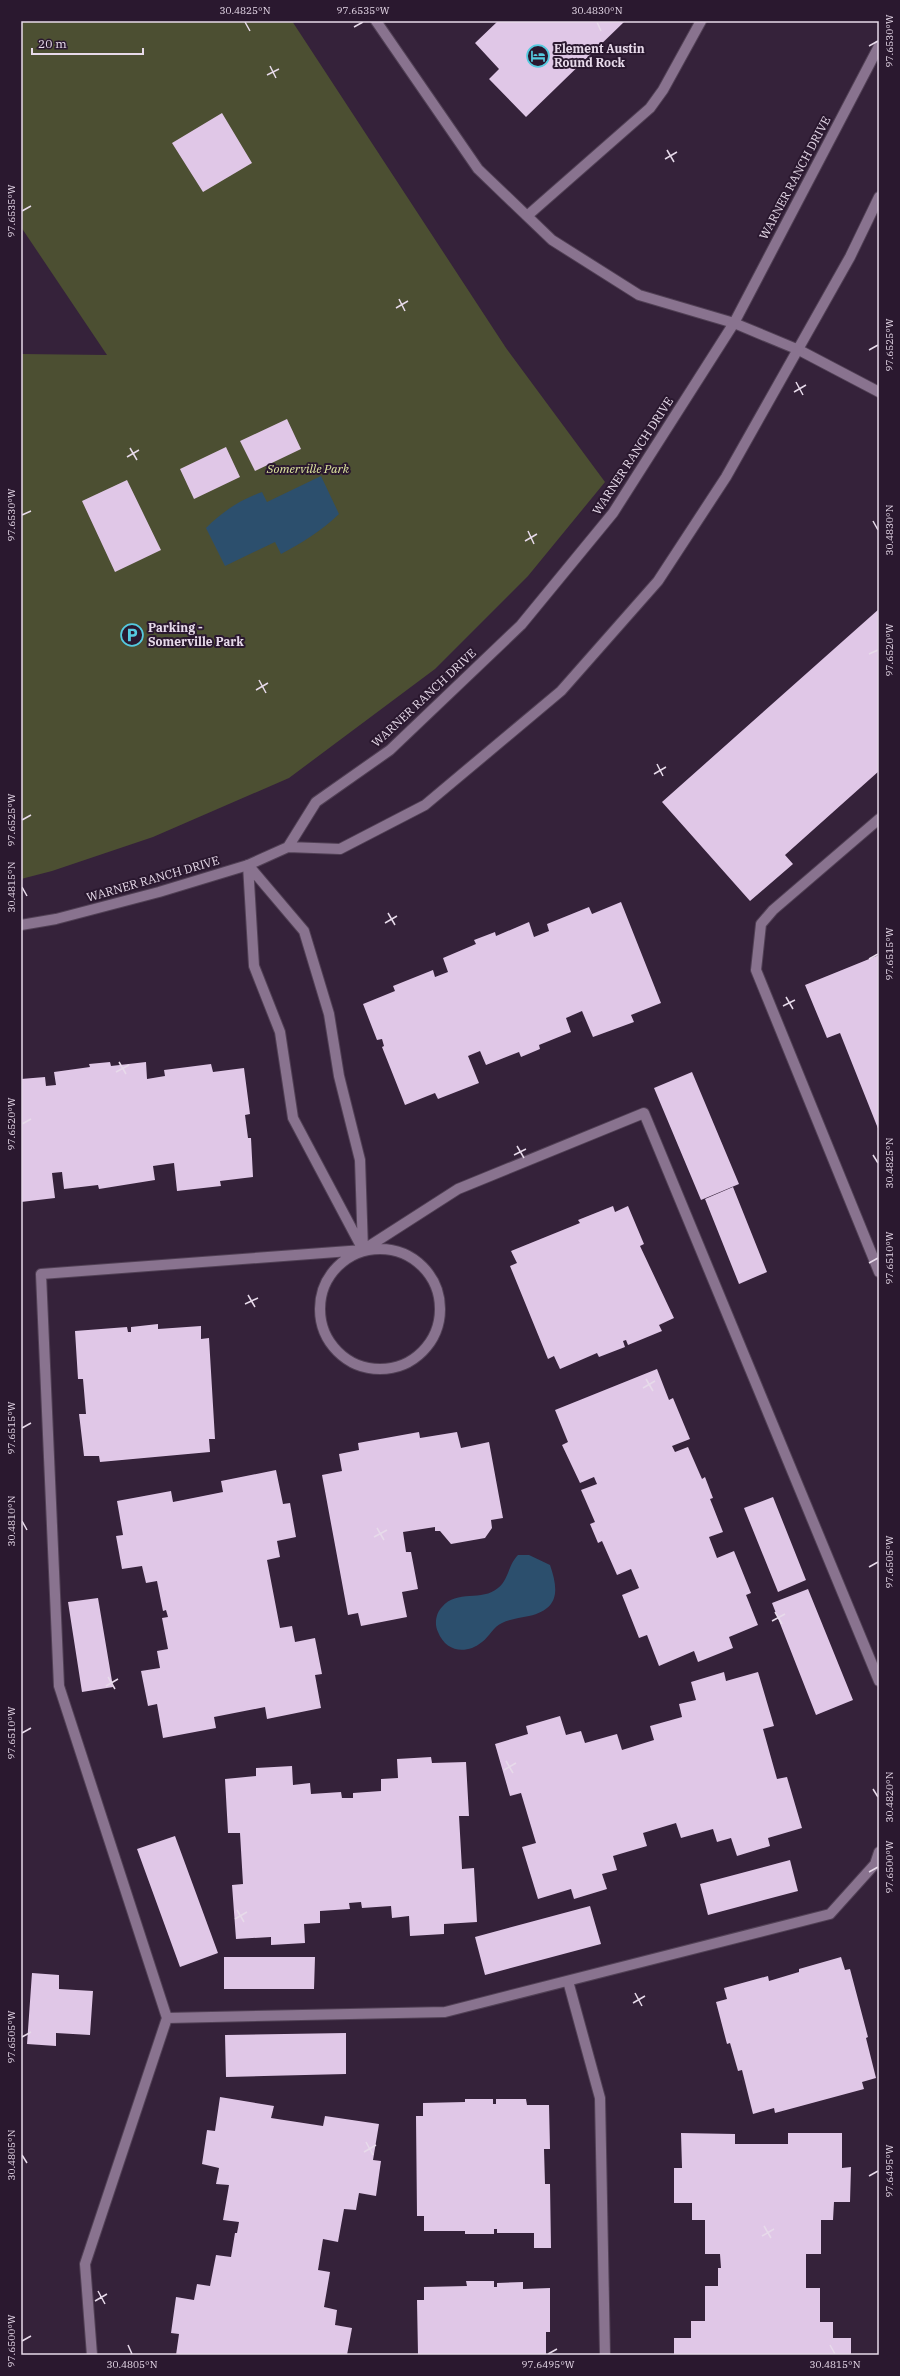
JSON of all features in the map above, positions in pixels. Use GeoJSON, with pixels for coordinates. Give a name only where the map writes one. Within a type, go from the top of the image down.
{"type":"FeatureCollection","features":[{"type":"Feature","properties":{"kind":"street"},"geometry":{"type":"LineString","coordinates":[[376,21],[478,168],[552,240],[639,295],[734,323],[799,350],[879,392]]}},
{"type":"Feature","properties":{"kind":"street"},"geometry":{"type":"LineString","coordinates":[[527,216],[650,108],[663,90],[701,21]]}},
{"type":"Feature","properties":{"kind":"street","name":"WARNER RANCH DRIVE"},"geometry":{"type":"LineString","coordinates":[[288,847],[316,802],[390,750],[521,625],[614,512],[734,323],[879,46]]}},
{"type":"Feature","properties":{"kind":"street","name":"WARNER RANCH DRIVE"},"geometry":{"type":"LineString","coordinates":[[21,925],[56,919],[159,892],[248,865],[288,847],[340,849],[425,805],[561,691],[658,581],[726,477],[799,350],[850,257],[879,197]]}},
{"type":"Feature","properties":{"kind":"street"},"geometry":{"type":"LineString","coordinates":[[879,820],[773,910],[762,924],[756,970],[879,1272]]}},
{"type":"Feature","properties":{"kind":"street"},"geometry":{"type":"LineString","coordinates":[[248,865],[254,966],[280,1032],[292,1118],[363,1250]]}},
{"type":"Feature","properties":{"kind":"street"},"geometry":{"type":"LineString","coordinates":[[248,865],[304,931],[329,1014],[339,1076],[360,1160],[363,1250]]}},
{"type":"Feature","properties":{"kind":"street"},"geometry":{"type":"LineString","coordinates":[[92,2355],[85,2264],[167,2018],[59,1686],[41,1274],[363,1250],[395,1250],[422,1265],[439,1292],[439,1324],[424,1351],[397,1368],[365,1368],[338,1353],[321,1326],[321,1294],[336,1267],[363,1250],[458,1189],[644,1113],[879,1681]]}},
{"type":"Feature","properties":{"kind":"street"},"geometry":{"type":"LineString","coordinates":[[167,2018],[446,2012],[830,1914],[875,1864],[879,1852]]}},
{"type":"Feature","properties":{"kind":"street"},"geometry":{"type":"LineString","coordinates":[[568,1981],[600,2098],[605,2355]]}},
{"type":"Feature","properties":{"kind":"green space","name":"Somerville Park"},"geometry":{"type":"Polygon","coordinates":[[[21,21],[292,21],[506,348],[605,482],[528,576],[435,669],[289,778],[153,837],[52,871],[21,879],[21,354],[107,355],[21,227],[21,21]]]}},
{"type":"Feature","properties":{"kind":"water"},"geometry":{"type":"Polygon","coordinates":[[[321,476],[339,514],[311,536],[281,554],[275,542],[225,566],[206,528],[212,522],[239,502],[254,495],[262,492],[267,502],[321,476]]]}},
{"type":"Feature","properties":{"kind":"water"},"geometry":{"type":"Polygon","coordinates":[[[518,1555],[529,1555],[550,1565],[555,1583],[554,1598],[551,1604],[539,1613],[508,1620],[499,1625],[482,1642],[470,1649],[457,1649],[446,1644],[436,1626],[436,1619],[440,1609],[455,1598],[485,1594],[498,1588],[502,1584],[512,1563],[518,1555]]]}},
{"type":"Feature","properties":{"kind":"building","name":"Element Austin Round Rock"},"geometry":{"type":"Polygon","coordinates":[[[498,21],[625,21],[526,117],[489,79],[499,69],[475,43],[498,21]]]}},
{"type":"Feature","properties":{"kind":"building"},"geometry":{"type":"Polygon","coordinates":[[[222,113],[252,163],[203,192],[172,143],[222,113]]]}},
{"type":"Feature","properties":{"kind":"building"},"geometry":{"type":"Polygon","coordinates":[[[287,419],[301,449],[255,471],[240,441],[287,419]]]}},
{"type":"Feature","properties":{"kind":"building"},"geometry":{"type":"Polygon","coordinates":[[[226,447],[240,477],[194,499],[180,469],[226,447]]]}},
{"type":"Feature","properties":{"kind":"building"},"geometry":{"type":"Polygon","coordinates":[[[127,480],[161,550],[115,572],[82,501],[127,480]]]}},
{"type":"Feature","properties":{"kind":"building"},"geometry":{"type":"Polygon","coordinates":[[[879,609],[879,771],[785,855],[793,864],[750,901],[662,802],[879,609]]]}},
{"type":"Feature","properties":{"kind":"building"},"geometry":{"type":"Polygon","coordinates":[[[621,902],[661,1003],[631,1015],[634,1022],[593,1037],[582,1011],[566,1018],[571,1032],[539,1045],[540,1049],[521,1057],[519,1052],[486,1065],[480,1051],[468,1056],[479,1083],[438,1099],[435,1093],[405,1105],[382,1047],[384,1046],[382,1039],[377,1040],[363,1004],[395,991],[393,986],[433,970],[435,977],[448,972],[443,958],[476,944],[474,940],[495,932],[496,936],[529,922],[534,937],[549,931],[547,924],[589,907],[592,914],[621,902]]]}},
{"type":"Feature","properties":{"kind":"building"},"geometry":{"type":"Polygon","coordinates":[[[879,955],[879,1131],[840,1033],[827,1038],[805,985],[879,955]]]}},
{"type":"Feature","properties":{"kind":"building"},"geometry":{"type":"Polygon","coordinates":[[[110,1062],[111,1066],[146,1062],[147,1079],[165,1076],[164,1070],[211,1064],[213,1072],[244,1068],[250,1114],[245,1115],[248,1138],[251,1138],[253,1177],[220,1181],[221,1186],[177,1191],[174,1163],[153,1166],[155,1180],[99,1189],[98,1185],[64,1189],[62,1172],[52,1173],[55,1198],[21,1202],[21,1079],[45,1077],[46,1086],[56,1085],[54,1072],[90,1067],[89,1064],[110,1062]]]}},
{"type":"Feature","properties":{"kind":"building"},"geometry":{"type":"Polygon","coordinates":[[[692,1072],[739,1184],[701,1200],[654,1088],[692,1072]]]}},
{"type":"Feature","properties":{"kind":"building"},"geometry":{"type":"Polygon","coordinates":[[[733,1187],[767,1272],[739,1284],[705,1199],[733,1187]]]}},
{"type":"Feature","properties":{"kind":"building"},"geometry":{"type":"Polygon","coordinates":[[[613,1206],[615,1212],[628,1206],[644,1244],[640,1246],[674,1318],[659,1325],[662,1331],[628,1345],[626,1340],[623,1341],[625,1347],[599,1357],[597,1353],[560,1369],[554,1356],[548,1359],[510,1266],[517,1263],[511,1251],[580,1223],[578,1220],[613,1206]]]}},
{"type":"Feature","properties":{"kind":"building"},"geometry":{"type":"Polygon","coordinates":[[[158,1324],[158,1329],[201,1326],[201,1339],[209,1338],[215,1439],[209,1439],[210,1452],[100,1462],[99,1456],[84,1456],[79,1414],[86,1414],[83,1379],[78,1379],[75,1331],[127,1327],[128,1332],[131,1332],[131,1327],[158,1324]]]}},
{"type":"Feature","properties":{"kind":"building"},"geometry":{"type":"Polygon","coordinates":[[[657,1369],[669,1400],[673,1398],[690,1439],[672,1446],[675,1452],[688,1447],[702,1479],[705,1477],[713,1498],[710,1499],[723,1532],[709,1537],[717,1558],[734,1551],[751,1593],[746,1595],[758,1625],[729,1637],[733,1648],[698,1662],[694,1651],[659,1666],[647,1635],[639,1638],[622,1595],[639,1588],[631,1569],[617,1575],[602,1541],[598,1543],[590,1524],[595,1522],[581,1490],[597,1484],[594,1477],[580,1483],[562,1445],[568,1442],[555,1410],[657,1369]]]}},
{"type":"Feature","properties":{"kind":"building"},"geometry":{"type":"Polygon","coordinates":[[[419,1432],[420,1438],[457,1432],[461,1448],[489,1442],[503,1518],[491,1520],[492,1528],[485,1538],[451,1544],[440,1531],[435,1531],[435,1527],[403,1532],[406,1552],[411,1552],[418,1589],[402,1592],[407,1617],[361,1626],[358,1613],[348,1615],[322,1475],[342,1471],[339,1454],[359,1450],[358,1443],[419,1432]]]}},
{"type":"Feature","properties":{"kind":"building"},"geometry":{"type":"Polygon","coordinates":[[[276,1470],[283,1504],[290,1503],[296,1537],[277,1541],[280,1557],[267,1560],[280,1628],[292,1626],[295,1642],[315,1638],[322,1674],[315,1675],[321,1708],[267,1719],[265,1707],[214,1717],[216,1728],[163,1738],[157,1704],[148,1706],[141,1671],[160,1668],[157,1651],[168,1649],[162,1618],[168,1617],[166,1610],[163,1611],[157,1581],[146,1583],[142,1566],[122,1569],[116,1536],[123,1535],[117,1501],[171,1491],[173,1502],[223,1492],[221,1481],[276,1470]]]}},
{"type":"Feature","properties":{"kind":"building"},"geometry":{"type":"Polygon","coordinates":[[[773,1497],[806,1580],[778,1592],[744,1508],[773,1497]]]}},
{"type":"Feature","properties":{"kind":"building"},"geometry":{"type":"Polygon","coordinates":[[[808,1589],[853,1700],[816,1715],[772,1603],[808,1589]]]}},
{"type":"Feature","properties":{"kind":"building"},"geometry":{"type":"Polygon","coordinates":[[[98,1598],[113,1687],[82,1692],[68,1602],[98,1598]]]}},
{"type":"Feature","properties":{"kind":"building"},"geometry":{"type":"Polygon","coordinates":[[[724,1672],[726,1681],[758,1672],[774,1726],[763,1729],[777,1779],[787,1777],[802,1828],[768,1838],[770,1846],[737,1856],[731,1838],[717,1842],[713,1829],[681,1838],[676,1823],[643,1833],[647,1846],[613,1856],[617,1870],[602,1874],[607,1889],[574,1899],[571,1889],[538,1899],[522,1847],[536,1843],[521,1793],[510,1796],[495,1744],[528,1734],[526,1726],[560,1716],[566,1735],[581,1731],[585,1743],[617,1734],[622,1750],[654,1740],[650,1726],[682,1717],[679,1704],[696,1700],[691,1682],[724,1672]]]}},
{"type":"Feature","properties":{"kind":"building"},"geometry":{"type":"Polygon","coordinates":[[[431,1757],[432,1763],[466,1762],[469,1816],[459,1816],[462,1869],[474,1868],[477,1922],[444,1924],[444,1934],[410,1936],[409,1916],[392,1918],[391,1906],[362,1908],[361,1902],[349,1903],[350,1909],[320,1911],[320,1923],[304,1924],[305,1943],[271,1945],[271,1937],[236,1939],[232,1885],[243,1884],[240,1833],[228,1833],[225,1779],[256,1776],[256,1768],[292,1766],[293,1785],[310,1783],[311,1794],[341,1792],[342,1798],[353,1798],[353,1793],[381,1791],[381,1779],[398,1778],[397,1759],[431,1757]]]}},
{"type":"Feature","properties":{"kind":"building"},"geometry":{"type":"Polygon","coordinates":[[[175,1836],[218,1953],[180,1967],[137,1849],[175,1836]]]}},
{"type":"Feature","properties":{"kind":"building"},"geometry":{"type":"Polygon","coordinates":[[[790,1860],[798,1891],[708,1915],[700,1884],[790,1860]]]}},
{"type":"Feature","properties":{"kind":"building"},"geometry":{"type":"Polygon","coordinates":[[[590,1906],[601,1944],[485,1975],[475,1937],[590,1906]]]}},
{"type":"Feature","properties":{"kind":"building"},"geometry":{"type":"Polygon","coordinates":[[[224,1957],[315,1957],[314,1989],[224,1989],[224,1957]]]}},
{"type":"Feature","properties":{"kind":"building"},"geometry":{"type":"Polygon","coordinates":[[[841,1957],[845,1970],[850,1969],[868,2037],[866,2038],[876,2078],[862,2082],[864,2089],[775,2113],[774,2108],[753,2114],[742,2070],[738,2071],[730,2043],[727,2044],[716,2002],[727,1999],[724,1988],[768,1976],[769,1981],[799,1972],[799,1969],[841,1957]]]}},
{"type":"Feature","properties":{"kind":"building"},"geometry":{"type":"Polygon","coordinates":[[[32,1973],[59,1975],[59,1989],[93,1991],[90,2035],[56,2033],[56,2046],[27,2044],[32,1973]]]}},
{"type":"Feature","properties":{"kind":"building"},"geometry":{"type":"Polygon","coordinates":[[[346,2033],[346,2074],[226,2077],[225,2035],[346,2033]]]}},
{"type":"Feature","properties":{"kind":"building"},"geometry":{"type":"Polygon","coordinates":[[[220,2097],[274,2106],[271,2118],[323,2126],[325,2116],[379,2124],[373,2160],[381,2161],[376,2196],[359,2193],[356,2210],[344,2209],[338,2242],[323,2239],[318,2270],[330,2272],[324,2307],[337,2310],[335,2325],[352,2328],[347,2355],[176,2355],[179,2334],[171,2333],[176,2297],[194,2300],[197,2284],[210,2286],[216,2255],[231,2257],[235,2233],[237,2233],[239,2222],[223,2220],[229,2185],[216,2184],[219,2168],[202,2164],[207,2130],[215,2131],[220,2097]]]}},
{"type":"Feature","properties":{"kind":"building"},"geometry":{"type":"Polygon","coordinates":[[[465,2099],[493,2099],[493,2104],[496,2104],[496,2099],[526,2099],[527,2105],[549,2105],[550,2149],[544,2149],[545,2184],[550,2184],[551,2248],[534,2248],[534,2233],[497,2233],[497,2229],[494,2229],[494,2234],[465,2234],[465,2231],[424,2231],[424,2216],[417,2216],[416,2116],[423,2116],[423,2103],[465,2102],[465,2099]]]}},
{"type":"Feature","properties":{"kind":"building"},"geometry":{"type":"Polygon","coordinates":[[[681,2133],[735,2134],[735,2144],[788,2144],[788,2133],[842,2133],[842,2168],[851,2167],[850,2202],[834,2202],[833,2220],[821,2220],[821,2254],[806,2254],[806,2288],[820,2288],[820,2322],[833,2322],[833,2338],[851,2338],[851,2355],[674,2355],[674,2338],[691,2338],[691,2321],[705,2321],[705,2286],[718,2286],[718,2268],[721,2268],[720,2254],[705,2254],[705,2220],[692,2220],[692,2203],[674,2203],[674,2168],[682,2168],[681,2133]]]}},
{"type":"Feature","properties":{"kind":"building"},"geometry":{"type":"Polygon","coordinates":[[[466,2281],[494,2281],[494,2287],[497,2287],[497,2283],[523,2282],[523,2289],[550,2288],[550,2332],[546,2332],[546,2355],[418,2355],[417,2300],[424,2300],[424,2287],[467,2286],[466,2281]]]}},
{"type":"Feature","properties":{"kind":"place","name":"Element Austin Round Rock"},"geometry":{"type":"Point","coordinates":[538,56]}},
{"type":"Feature","properties":{"kind":"place","name":"Parking - Somerville Park"},"geometry":{"type":"Point","coordinates":[132,635]}}]}
